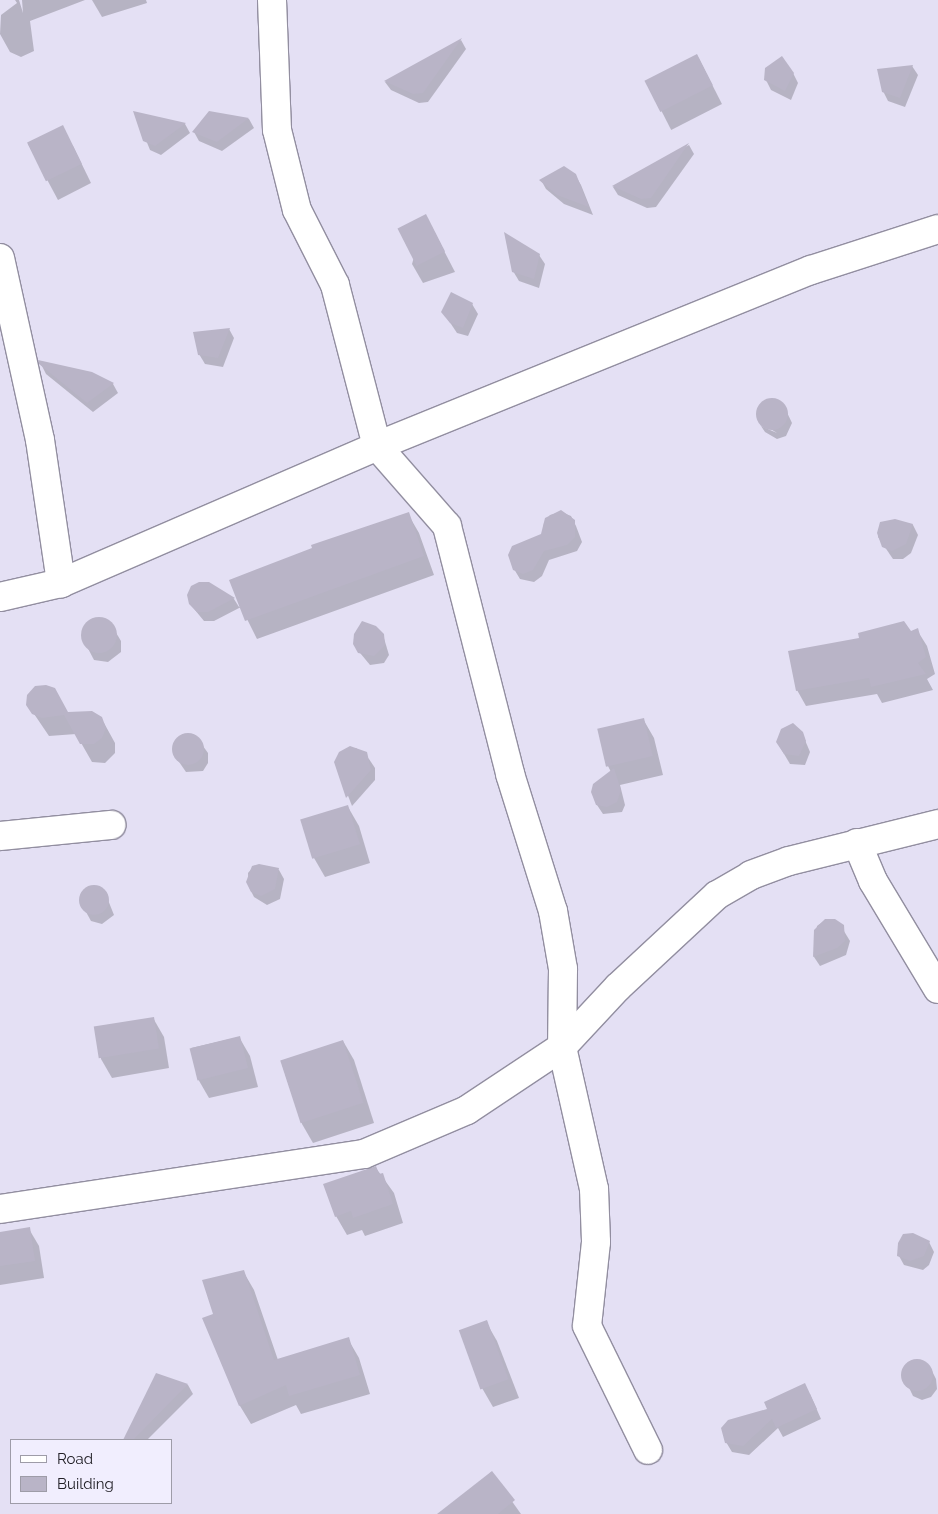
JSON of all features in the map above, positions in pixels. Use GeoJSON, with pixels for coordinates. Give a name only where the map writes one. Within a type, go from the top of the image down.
{"type":"FeatureCollection","features":[{"type":"Feature","properties":{"kind":"street"},"geometry":{"type":"LineString","coordinates":[[272,0],[277,130],[298,210],[335,285],[377,446],[447,526],[510,774],[553,911],[563,969],[562,1047],[594,1189],[596,1242],[588,1326],[648,1450]]}},
{"type":"Feature","properties":{"kind":"street"},"geometry":{"type":"LineString","coordinates":[[0,597],[61,583],[377,446],[810,270],[938,229]]}},
{"type":"Feature","properties":{"kind":"street"},"geometry":{"type":"LineString","coordinates":[[0,258],[40,440],[61,583]]}},
{"type":"Feature","properties":{"kind":"street"},"geometry":{"type":"LineString","coordinates":[[0,1208],[364,1154],[467,1110],[562,1047],[618,987],[717,895],[751,875],[857,843],[938,824]]}},
{"type":"Feature","properties":{"kind":"street"},"geometry":{"type":"LineString","coordinates":[[0,836],[111,825]]}},
{"type":"Feature","properties":{"kind":"street"},"geometry":{"type":"LineString","coordinates":[[857,843],[873,881],[938,989]]}},
{"type":"Feature","properties":{"kind":"building"},"geometry":{"type":"Polygon","coordinates":[[[462,38],[423,93],[413,94],[384,81],[462,38]]]}},
{"type":"Feature","properties":{"kind":"building"},"geometry":{"type":"Polygon","coordinates":[[[697,54],[713,85],[660,112],[644,81],[697,54]]]}},
{"type":"Feature","properties":{"kind":"building"},"geometry":{"type":"Polygon","coordinates":[[[782,56],[794,73],[785,91],[764,80],[765,68],[782,56]]]}},
{"type":"Feature","properties":{"kind":"building"},"geometry":{"type":"Polygon","coordinates":[[[913,65],[900,98],[882,92],[877,69],[913,65]]]}},
{"type":"Feature","properties":{"kind":"building"},"geometry":{"type":"Polygon","coordinates":[[[133,111],[186,123],[155,146],[143,141],[133,111]]]}},
{"type":"Feature","properties":{"kind":"building"},"geometry":{"type":"Polygon","coordinates":[[[209,111],[249,118],[217,142],[192,132],[209,111]]]}},
{"type":"Feature","properties":{"kind":"building"},"geometry":{"type":"Polygon","coordinates":[[[63,125],[82,164],[46,181],[27,143],[63,125]]]}},
{"type":"Feature","properties":{"kind":"building"},"geometry":{"type":"Polygon","coordinates":[[[689,143],[651,198],[641,199],[612,186],[689,143]]]}},
{"type":"Feature","properties":{"kind":"building"},"geometry":{"type":"Polygon","coordinates":[[[564,166],[576,174],[589,207],[557,195],[539,180],[564,166]]]}},
{"type":"Feature","properties":{"kind":"building"},"geometry":{"type":"Polygon","coordinates":[[[426,214],[445,251],[417,266],[397,229],[426,214]]]}},
{"type":"Feature","properties":{"kind":"building"},"geometry":{"type":"Polygon","coordinates":[[[504,232],[540,254],[534,279],[512,272],[504,232]]]}},
{"type":"Feature","properties":{"kind":"building"},"geometry":{"type":"Polygon","coordinates":[[[451,292],[473,303],[463,328],[450,323],[441,312],[451,292]]]}},
{"type":"Feature","properties":{"kind":"building"},"geometry":{"type":"Polygon","coordinates":[[[230,328],[218,358],[198,355],[193,332],[230,328]]]}},
{"type":"Feature","properties":{"kind":"building"},"geometry":{"type":"Polygon","coordinates":[[[38,360],[92,372],[114,383],[87,403],[39,364],[38,360]]]}},
{"type":"Feature","properties":{"kind":"building"},"geometry":{"type":"Polygon","coordinates":[[[772,398],[778,399],[783,403],[787,408],[787,420],[783,425],[778,429],[772,430],[766,429],[761,425],[757,420],[756,414],[757,408],[761,403],[766,399],[772,398]]]}},
{"type":"Feature","properties":{"kind":"building"},"geometry":{"type":"Polygon","coordinates":[[[561,510],[575,520],[575,537],[567,545],[544,551],[533,570],[523,574],[513,570],[508,555],[512,546],[541,534],[545,518],[561,510]]]}},
{"type":"Feature","properties":{"kind":"building"},"geometry":{"type":"Polygon","coordinates":[[[409,512],[424,556],[245,621],[229,580],[312,548],[311,545],[409,512]]]}},
{"type":"Feature","properties":{"kind":"building"},"geometry":{"type":"Polygon","coordinates":[[[895,519],[913,524],[906,544],[892,551],[882,547],[877,533],[880,522],[895,519]]]}},
{"type":"Feature","properties":{"kind":"building"},"geometry":{"type":"Polygon","coordinates":[[[199,582],[209,582],[235,598],[208,612],[197,612],[189,604],[187,595],[191,586],[199,582]]]}},
{"type":"Feature","properties":{"kind":"building"},"geometry":{"type":"Polygon","coordinates":[[[99,617],[106,618],[112,622],[116,628],[116,642],[112,648],[106,652],[99,653],[92,652],[86,648],[82,642],[81,635],[82,628],[86,622],[92,618],[99,617]]]}},
{"type":"Feature","properties":{"kind":"building"},"geometry":{"type":"Polygon","coordinates":[[[362,621],[376,626],[384,634],[385,645],[374,656],[358,653],[353,644],[354,634],[362,621]]]}},
{"type":"Feature","properties":{"kind":"building"},"geometry":{"type":"Polygon","coordinates":[[[904,621],[911,631],[918,628],[926,657],[918,663],[926,674],[871,687],[869,678],[796,691],[788,651],[859,638],[858,633],[904,621]]]}},
{"type":"Feature","properties":{"kind":"building"},"geometry":{"type":"Polygon","coordinates":[[[46,685],[55,688],[68,712],[92,711],[102,717],[106,728],[102,738],[94,744],[80,744],[64,715],[42,718],[32,714],[26,705],[27,695],[35,686],[46,685]]]}},
{"type":"Feature","properties":{"kind":"building"},"geometry":{"type":"Polygon","coordinates":[[[644,718],[653,756],[606,767],[597,729],[644,718]]]}},
{"type":"Feature","properties":{"kind":"building"},"geometry":{"type":"Polygon","coordinates":[[[793,723],[803,732],[806,741],[799,756],[784,754],[776,742],[781,729],[793,723]]]}},
{"type":"Feature","properties":{"kind":"building"},"geometry":{"type":"Polygon","coordinates":[[[188,733],[194,734],[199,738],[203,743],[203,755],[199,760],[194,764],[188,765],[182,764],[177,760],[173,755],[172,749],[173,743],[177,738],[182,734],[188,733]]]}},
{"type":"Feature","properties":{"kind":"building"},"geometry":{"type":"Polygon","coordinates":[[[350,746],[367,752],[371,770],[346,798],[334,762],[339,752],[350,746]]]}},
{"type":"Feature","properties":{"kind":"building"},"geometry":{"type":"Polygon","coordinates":[[[614,768],[621,790],[617,802],[607,807],[596,805],[591,792],[593,784],[614,768]]]}},
{"type":"Feature","properties":{"kind":"building"},"geometry":{"type":"Polygon","coordinates":[[[348,805],[360,844],[312,859],[300,820],[348,805]]]}},
{"type":"Feature","properties":{"kind":"building"},"geometry":{"type":"Polygon","coordinates":[[[259,864],[279,868],[275,889],[261,896],[251,892],[246,882],[252,866],[259,864]]]}},
{"type":"Feature","properties":{"kind":"building"},"geometry":{"type":"Polygon","coordinates":[[[94,885],[105,889],[109,900],[105,911],[94,915],[83,911],[79,900],[83,889],[94,885]]]}},
{"type":"Feature","properties":{"kind":"building"},"geometry":{"type":"Polygon","coordinates":[[[825,919],[835,919],[844,925],[845,941],[837,948],[813,957],[814,930],[825,919]]]}},
{"type":"Feature","properties":{"kind":"building"},"geometry":{"type":"Polygon","coordinates":[[[154,1017],[159,1049],[99,1058],[94,1027],[154,1017]]]}},
{"type":"Feature","properties":{"kind":"building"},"geometry":{"type":"Polygon","coordinates":[[[240,1036],[248,1068],[198,1081],[190,1049],[240,1036]]]}},
{"type":"Feature","properties":{"kind":"building"},"geometry":{"type":"Polygon","coordinates":[[[343,1040],[363,1103],[301,1123],[280,1060],[343,1040]]]}},
{"type":"Feature","properties":{"kind":"building"},"geometry":{"type":"Polygon","coordinates":[[[376,1166],[379,1174],[383,1173],[393,1204],[353,1218],[351,1211],[335,1217],[323,1184],[376,1166]]]}},
{"type":"Feature","properties":{"kind":"building"},"geometry":{"type":"Polygon","coordinates":[[[30,1227],[35,1261],[0,1266],[0,1232],[30,1227]]]}},
{"type":"Feature","properties":{"kind":"building"},"geometry":{"type":"Polygon","coordinates":[[[913,1233],[930,1241],[924,1256],[910,1261],[897,1256],[898,1243],[903,1234],[913,1233]]]}},
{"type":"Feature","properties":{"kind":"building"},"geometry":{"type":"Polygon","coordinates":[[[244,1270],[274,1360],[349,1337],[360,1375],[289,1396],[286,1385],[239,1406],[202,1318],[213,1314],[202,1280],[244,1270]]]}},
{"type":"Feature","properties":{"kind":"building"},"geometry":{"type":"Polygon","coordinates":[[[487,1320],[509,1379],[480,1389],[459,1330],[487,1320]]]}},
{"type":"Feature","properties":{"kind":"building"},"geometry":{"type":"Polygon","coordinates":[[[917,1359],[923,1360],[928,1364],[932,1369],[932,1381],[928,1386],[923,1390],[917,1391],[911,1390],[906,1386],[902,1381],[901,1375],[902,1369],[906,1364],[911,1360],[917,1359]]]}},
{"type":"Feature","properties":{"kind":"building"},"geometry":{"type":"Polygon","coordinates":[[[156,1373],[188,1384],[134,1439],[123,1439],[156,1373]]]}},
{"type":"Feature","properties":{"kind":"building"},"geometry":{"type":"Polygon","coordinates":[[[805,1383],[817,1409],[776,1428],[772,1419],[743,1446],[725,1443],[721,1428],[728,1420],[767,1409],[764,1402],[805,1383]]]}},
{"type":"Feature","properties":{"kind":"building"},"geometry":{"type":"Polygon","coordinates":[[[492,1471],[515,1500],[498,1514],[437,1514],[492,1471]]]}}]}
